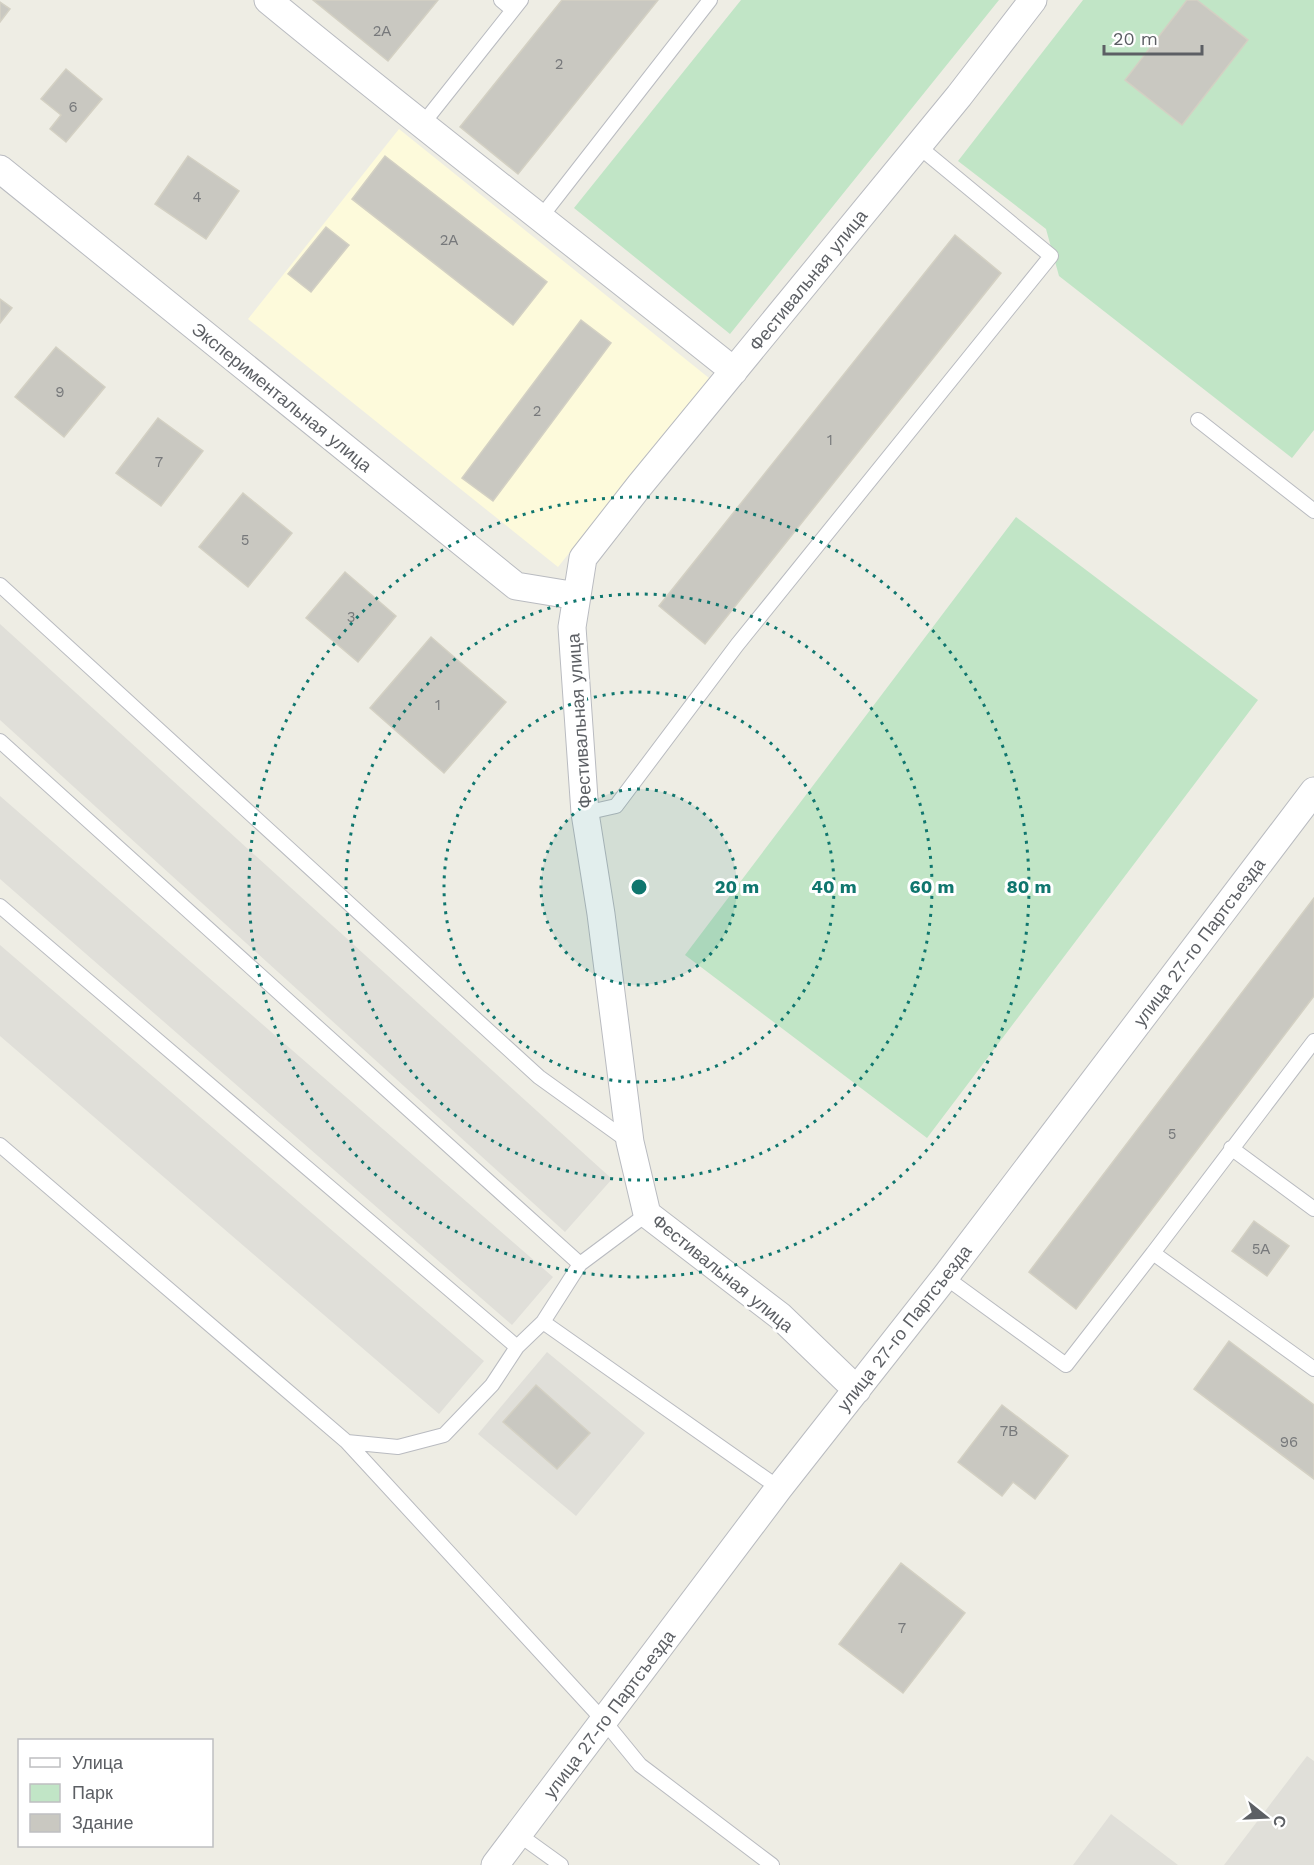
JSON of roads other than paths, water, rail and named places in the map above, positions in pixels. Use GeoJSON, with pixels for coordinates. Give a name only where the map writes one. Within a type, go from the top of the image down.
{"type":"FeatureCollection","features":[{"type":"Feature","properties":{"kind":"street"},"geometry":{"type":"LineString","coordinates":[[268,0],[422,126],[541,217],[734,371]]}},
{"type":"Feature","properties":{"kind":"street","name":"Фестивальная улица"},"geometry":{"type":"LineString","coordinates":[[857,1390],[780,1316],[647,1214],[630,1142],[601,914],[585,813],[572,627],[583,558],[640,485],[918,146],[1033,0]]}},
{"type":"Feature","properties":{"kind":"street","name":"Экспериментальная улица"},"geometry":{"type":"LineString","coordinates":[[0,169],[516,586],[577,596]]}},
{"type":"Feature","properties":{"kind":"street","name":"улица 27-го Партсъезда"},"geometry":{"type":"LineString","coordinates":[[495,1865],[779,1488],[945,1277],[1314,791]]}},
{"type":"Feature","properties":{"kind":"lane"},"geometry":{"type":"LineString","coordinates":[[422,126],[517,5],[501,0]]}},
{"type":"Feature","properties":{"kind":"lane"},"geometry":{"type":"LineString","coordinates":[[541,217],[710,0]]}},
{"type":"Feature","properties":{"kind":"lane"},"geometry":{"type":"LineString","coordinates":[[585,813],[616,806],[737,645],[1051,256],[918,146]]}},
{"type":"Feature","properties":{"kind":"lane"},"geometry":{"type":"LineString","coordinates":[[1198,420],[1314,511]]}},
{"type":"Feature","properties":{"kind":"lane"},"geometry":{"type":"LineString","coordinates":[[0,585],[539,1077],[630,1142]]}},
{"type":"Feature","properties":{"kind":"lane"},"geometry":{"type":"LineString","coordinates":[[0,741],[580,1264]]}},
{"type":"Feature","properties":{"kind":"lane"},"geometry":{"type":"LineString","coordinates":[[0,906],[518,1347]]}},
{"type":"Feature","properties":{"kind":"lane"},"geometry":{"type":"LineString","coordinates":[[945,1277],[1066,1365],[1314,1041]]}},
{"type":"Feature","properties":{"kind":"lane"},"geometry":{"type":"LineString","coordinates":[[0,1145],[347,1442],[604,1721],[640,1765],[772,1865]]}},
{"type":"Feature","properties":{"kind":"lane"},"geometry":{"type":"LineString","coordinates":[[1231,1148],[1314,1209]]}},
{"type":"Feature","properties":{"kind":"lane"},"geometry":{"type":"LineString","coordinates":[[347,1442],[398,1448],[444,1435],[492,1385],[518,1347],[543,1322],[580,1264],[647,1214]]}},
{"type":"Feature","properties":{"kind":"lane"},"geometry":{"type":"LineString","coordinates":[[1153,1253],[1314,1369]]}},
{"type":"Feature","properties":{"kind":"lane"},"geometry":{"type":"LineString","coordinates":[[543,1322],[779,1488]]}},
{"type":"Feature","properties":{"kind":"lane"},"geometry":{"type":"LineString","coordinates":[[518,1834],[561,1865]]}}]}
